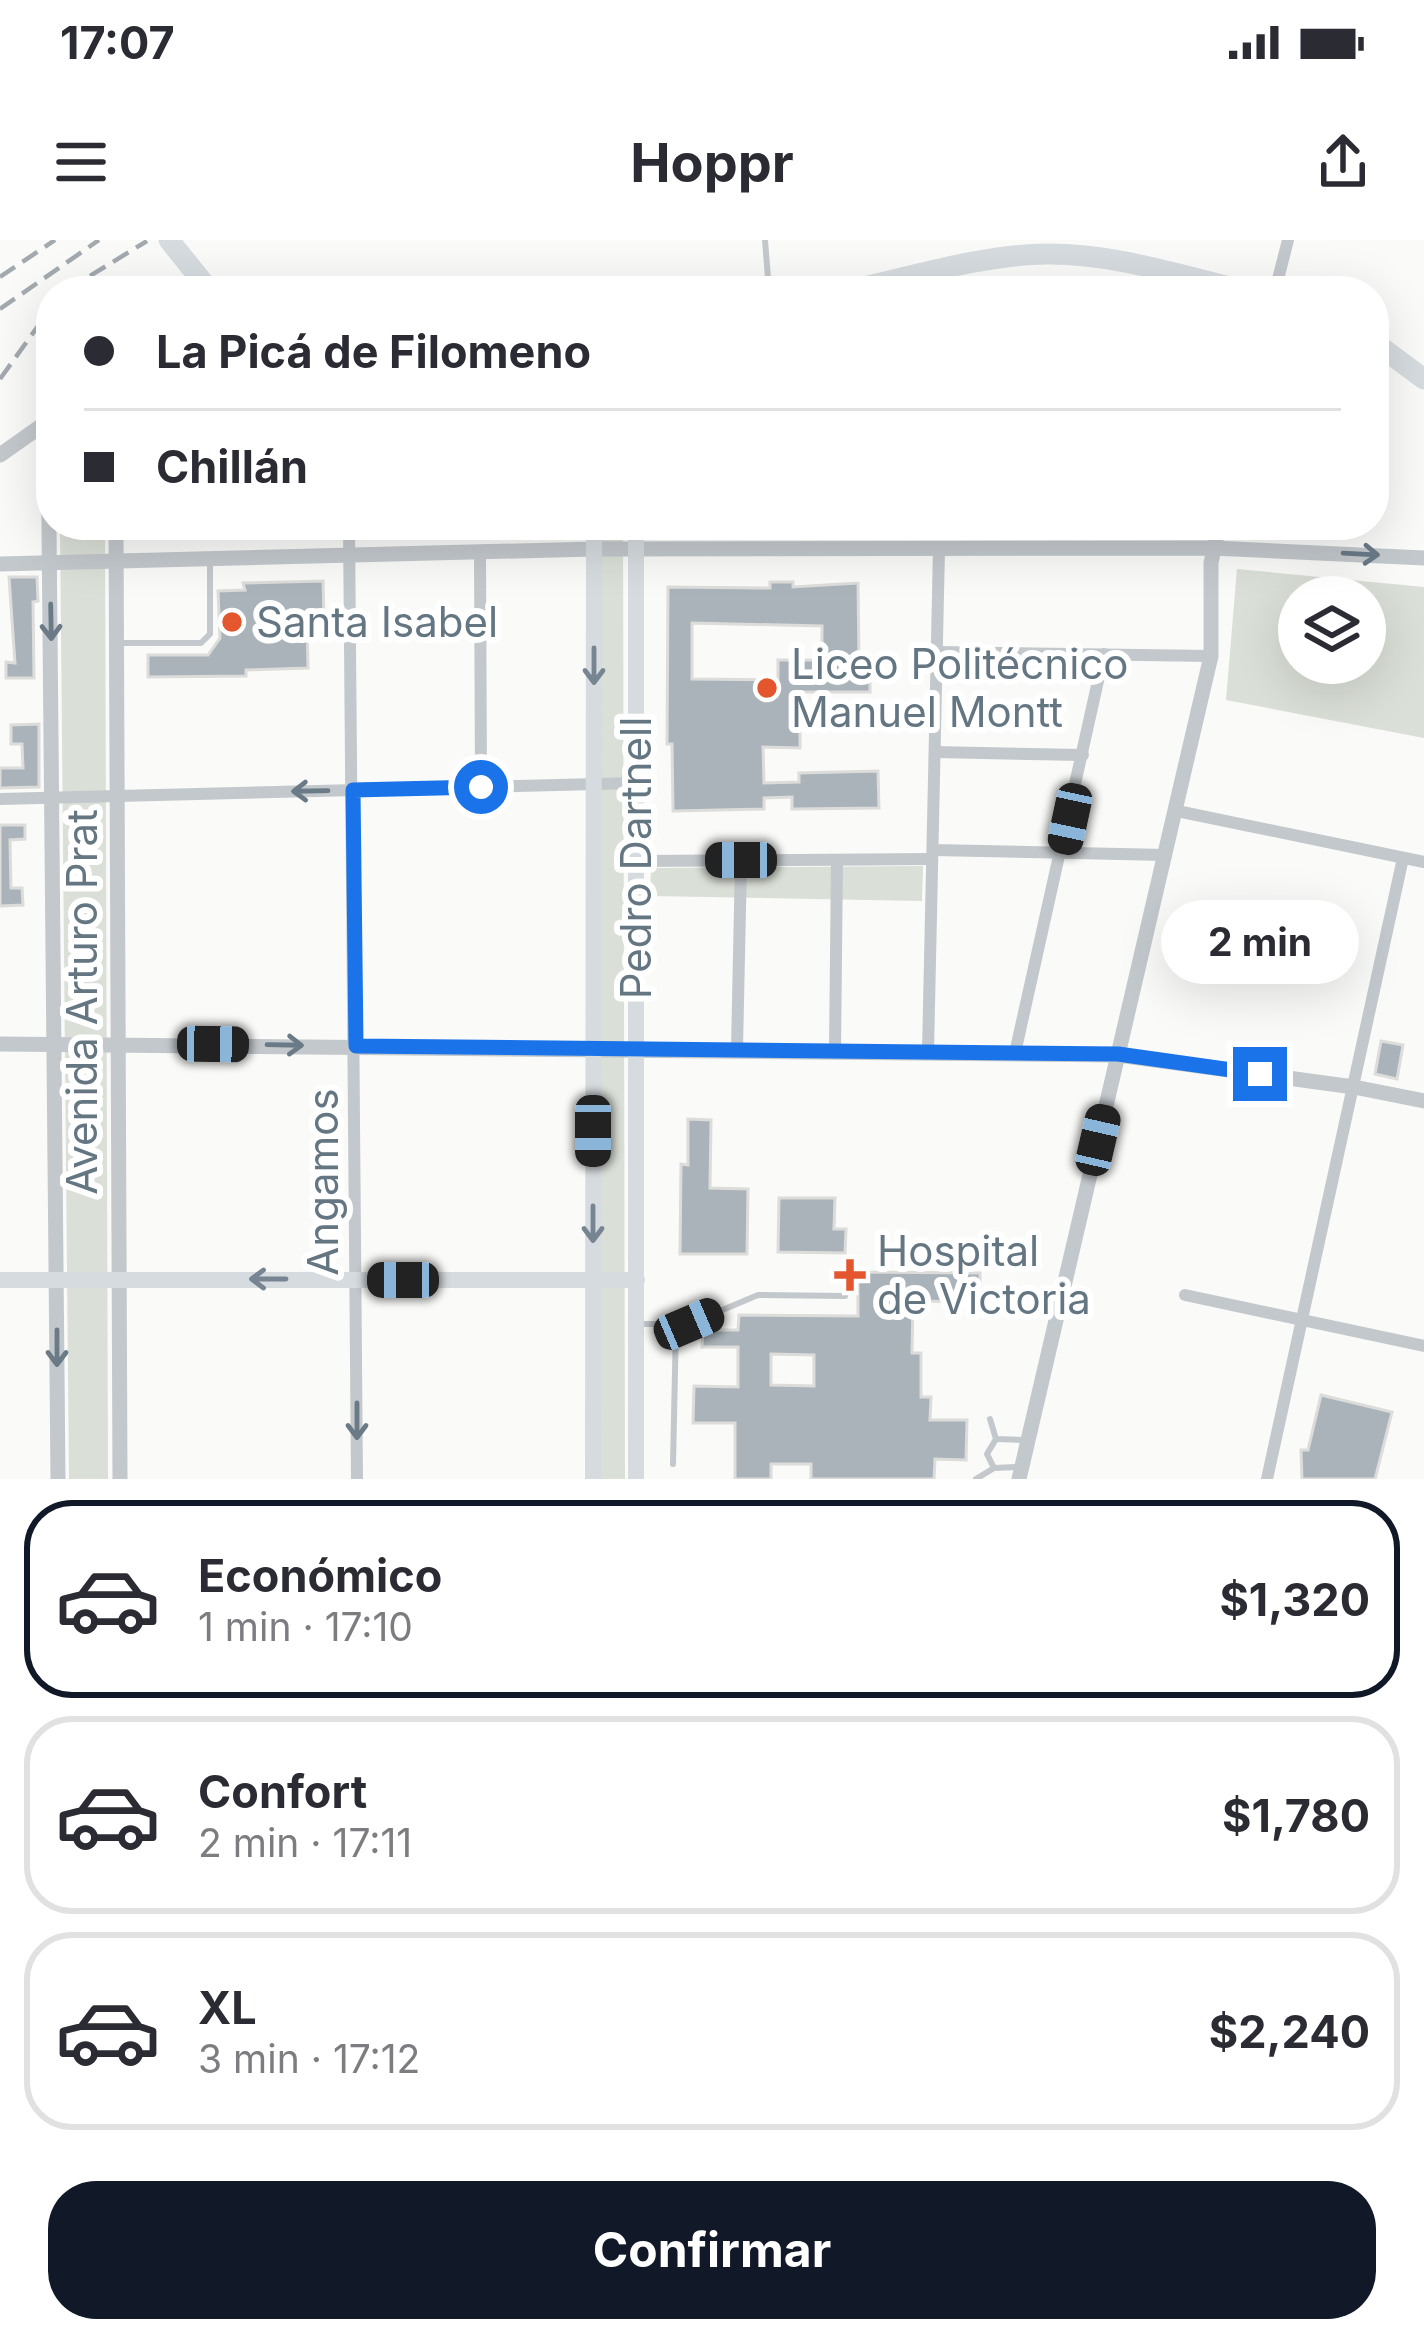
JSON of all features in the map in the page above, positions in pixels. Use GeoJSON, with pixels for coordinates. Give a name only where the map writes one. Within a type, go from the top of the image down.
{"type":"FeatureCollection","features":[{"type":"Feature","properties":{"kind":"highway"},"geometry":{"type":"LineString","coordinates":[[169,240],[197,276]]}},
{"type":"Feature","properties":{"kind":"highway"},"geometry":{"type":"LineString","coordinates":[[918,276],[1043,254],[1114,261],[1180,276]]}},
{"type":"Feature","properties":{"kind":"highway"},"geometry":{"type":"LineString","coordinates":[[185,262],[188,276]]}},
{"type":"Feature","properties":{"kind":"highway"},"geometry":{"type":"LineString","coordinates":[[1389,353],[1424,379]]}},
{"type":"Feature","properties":{"kind":"main road","name":"Pedro Dartnell"},"geometry":{"type":"LineString","coordinates":[[593,1479],[594,540]]}},
{"type":"Feature","properties":{"kind":"main road","name":"Pedro Dartnell"},"geometry":{"type":"LineString","coordinates":[[636,540],[636,1479]]}},
{"type":"Feature","properties":{"kind":"main road"},"geometry":{"type":"LineString","coordinates":[[0,1280],[637,1280]]}},
{"type":"Feature","properties":{"kind":"street"},"geometry":{"type":"LineString","coordinates":[[1279,276],[1288,240]]}},
{"type":"Feature","properties":{"kind":"street"},"geometry":{"type":"LineString","coordinates":[[0,455],[36,430]]}},
{"type":"Feature","properties":{"kind":"street","name":"Avenida Arturo Prat"},"geometry":{"type":"LineString","coordinates":[[50,540],[58,1479]]}},
{"type":"Feature","properties":{"kind":"street","name":"Avenida Arturo Prat"},"geometry":{"type":"LineString","coordinates":[[116,540],[120,1479]]}},
{"type":"Feature","properties":{"kind":"street","name":"Angamos"},"geometry":{"type":"LineString","coordinates":[[350,540],[357,1479]]}},
{"type":"Feature","properties":{"kind":"street"},"geometry":{"type":"LineString","coordinates":[[1020,1473],[1178,811],[1210,656],[1216,540]]}},
{"type":"Feature","properties":{"kind":"street"},"geometry":{"type":"LineString","coordinates":[[0,563],[594,549],[1214,548],[1424,558]]}},
{"type":"Feature","properties":{"kind":"street"},"geometry":{"type":"LineString","coordinates":[[928,1052],[939,549]]}},
{"type":"Feature","properties":{"kind":"street"},"geometry":{"type":"LineString","coordinates":[[480,552],[481,787]]}},
{"type":"Feature","properties":{"kind":"street"},"geometry":{"type":"LineString","coordinates":[[937,652],[1210,656]]}},
{"type":"Feature","properties":{"kind":"street"},"geometry":{"type":"LineString","coordinates":[[1015,1053],[1105,654]]}},
{"type":"Feature","properties":{"kind":"street"},"geometry":{"type":"LineString","coordinates":[[935,752],[1083,755]]}},
{"type":"Feature","properties":{"kind":"street"},"geometry":{"type":"LineString","coordinates":[[0,799],[636,783]]}},
{"type":"Feature","properties":{"kind":"street"},"geometry":{"type":"LineString","coordinates":[[1178,811],[1424,862]]}},
{"type":"Feature","properties":{"kind":"street"},"geometry":{"type":"LineString","coordinates":[[636,861],[836,860],[1063,851],[1166,855]]}},
{"type":"Feature","properties":{"kind":"street"},"geometry":{"type":"LineString","coordinates":[[1268,1479],[1403,858]]}},
{"type":"Feature","properties":{"kind":"street"},"geometry":{"type":"LineString","coordinates":[[737,1049],[741,860]]}},
{"type":"Feature","properties":{"kind":"street"},"geometry":{"type":"LineString","coordinates":[[835,1051],[836,860]]}},
{"type":"Feature","properties":{"kind":"street"},"geometry":{"type":"LineString","coordinates":[[0,1044],[1118,1054],[1424,1101]]}},
{"type":"Feature","properties":{"kind":"street"},"geometry":{"type":"LineString","coordinates":[[1184,1295],[1424,1346]]}},
{"type":"Feature","properties":{"kind":"lane"},"geometry":{"type":"LineString","coordinates":[[765,240],[769,276]]}},
{"type":"Feature","properties":{"kind":"lane"},"geometry":{"type":"LineString","coordinates":[[117,644],[201,643],[210,634],[210,558]]}},
{"type":"Feature","properties":{"kind":"lane"},"geometry":{"type":"LineString","coordinates":[[637,1324],[689,1324],[758,1295],[845,1296]]}},
{"type":"Feature","properties":{"kind":"lane"},"geometry":{"type":"LineString","coordinates":[[673,1464],[676,1325]]}},
{"type":"Feature","properties":{"kind":"lane"},"geometry":{"type":"LineString","coordinates":[[990,1419],[996,1439],[987,1454],[994,1468]]}},
{"type":"Feature","properties":{"kind":"lane"},"geometry":{"type":"LineString","coordinates":[[996,1439],[1028,1440]]}},
{"type":"Feature","properties":{"kind":"lane"},"geometry":{"type":"LineString","coordinates":[[976,1479],[994,1468],[1020,1473]]}},
{"type":"Feature","properties":{"kind":"shaded area"},"geometry":{"type":"Polygon","coordinates":[[[60,540],[105,540],[108,1479],[69,1479],[60,540]]]}},
{"type":"Feature","properties":{"kind":"shaded area"},"geometry":{"type":"Polygon","coordinates":[[[601,540],[623,540],[625,1479],[599,1479],[601,540]]]}},
{"type":"Feature","properties":{"kind":"shaded area"},"geometry":{"type":"Polygon","coordinates":[[[1237,569],[1310,576],[1278,576],[1278,684],[1386,684],[1386,583],[1424,587],[1424,738],[1226,700],[1237,569]]]}},
{"type":"Feature","properties":{"kind":"shaded area"},"geometry":{"type":"Polygon","coordinates":[[[923,866],[922,901],[650,896],[651,868],[923,866]]]}},
{"type":"Feature","properties":{"kind":"building"},"geometry":{"type":"Polygon","coordinates":[[[9,577],[37,577],[34,678],[6,678],[6,662],[15,663],[9,577]]]}},
{"type":"Feature","properties":{"kind":"building"},"geometry":{"type":"Polygon","coordinates":[[[323,581],[324,617],[307,618],[308,668],[246,670],[246,676],[148,677],[148,655],[208,655],[220,638],[218,591],[245,590],[243,583],[323,581]]]}},
{"type":"Feature","properties":{"kind":"building"},"geometry":{"type":"Polygon","coordinates":[[[770,582],[793,582],[793,587],[858,583],[859,660],[870,660],[870,692],[800,692],[800,748],[763,747],[764,783],[799,782],[799,773],[878,771],[879,808],[792,809],[792,797],[764,798],[764,809],[673,811],[672,744],[667,744],[668,587],[770,588],[770,582]],[[692,623],[692,679],[778,680],[778,660],[822,660],[822,626],[692,623]]]}},
{"type":"Feature","properties":{"kind":"building"},"geometry":{"type":"Polygon","coordinates":[[[39,724],[39,787],[0,788],[0,768],[23,768],[22,744],[11,744],[11,725],[39,724]]]}},
{"type":"Feature","properties":{"kind":"building"},"geometry":{"type":"Polygon","coordinates":[[[0,825],[25,825],[25,839],[10,840],[11,888],[22,888],[23,905],[0,906],[0,825]]]}},
{"type":"Feature","properties":{"kind":"building"},"geometry":{"type":"Polygon","coordinates":[[[1381,1041],[1403,1045],[1397,1079],[1375,1074],[1381,1041]]]}},
{"type":"Feature","properties":{"kind":"building"},"geometry":{"type":"Polygon","coordinates":[[[688,1119],[711,1120],[710,1188],[748,1189],[747,1254],[680,1254],[681,1164],[688,1165],[688,1119]]]}},
{"type":"Feature","properties":{"kind":"building"},"geometry":{"type":"Polygon","coordinates":[[[779,1198],[835,1198],[834,1229],[846,1229],[845,1253],[778,1252],[779,1198]]]}},
{"type":"Feature","properties":{"kind":"building"},"geometry":{"type":"Polygon","coordinates":[[[858,1272],[980,1273],[980,1302],[913,1301],[912,1353],[921,1353],[921,1397],[931,1397],[930,1420],[967,1420],[966,1460],[935,1459],[934,1479],[811,1479],[811,1464],[771,1464],[771,1479],[735,1479],[735,1423],[693,1423],[694,1386],[738,1387],[738,1347],[702,1347],[703,1330],[738,1330],[739,1315],[858,1316],[858,1272]],[[771,1354],[771,1385],[814,1386],[814,1355],[771,1354]]]}},
{"type":"Feature","properties":{"kind":"building"},"geometry":{"type":"Polygon","coordinates":[[[1321,1395],[1392,1412],[1375,1479],[1302,1479],[1301,1450],[1308,1450],[1321,1395]]]}},
{"type":"Feature","properties":{"kind":"railway"},"geometry":{"type":"LineString","coordinates":[[0,277],[55,240]]}},
{"type":"Feature","properties":{"kind":"railway"},"geometry":{"type":"LineString","coordinates":[[47,276],[99,240]]}},
{"type":"Feature","properties":{"kind":"railway"},"geometry":{"type":"LineString","coordinates":[[90,276],[147,241]]}},
{"type":"Feature","properties":{"kind":"railway"},"geometry":{"type":"LineString","coordinates":[[0,309],[36,284]]}},
{"type":"Feature","properties":{"kind":"railway"},"geometry":{"type":"LineString","coordinates":[[0,379],[36,329]]}},
{"type":"Feature","properties":{"kind":"place","name":"Santa Isabel"},"geometry":{"type":"Point","coordinates":[232,622]}},
{"type":"Feature","properties":{"kind":"place","name":"Liceo Politécnico Manuel Montt"},"geometry":{"type":"Point","coordinates":[767,688]}},
{"type":"Feature","properties":{"kind":"place","name":"Hospital de Victoria"},"geometry":{"type":"Point","coordinates":[850,1275]}},
{"type":"Feature","properties":{"kind":"route"},"geometry":{"type":"LineString","coordinates":[[481,787],[353,790],[356,1046],[1118,1054],[1260,1074]]}}]}
